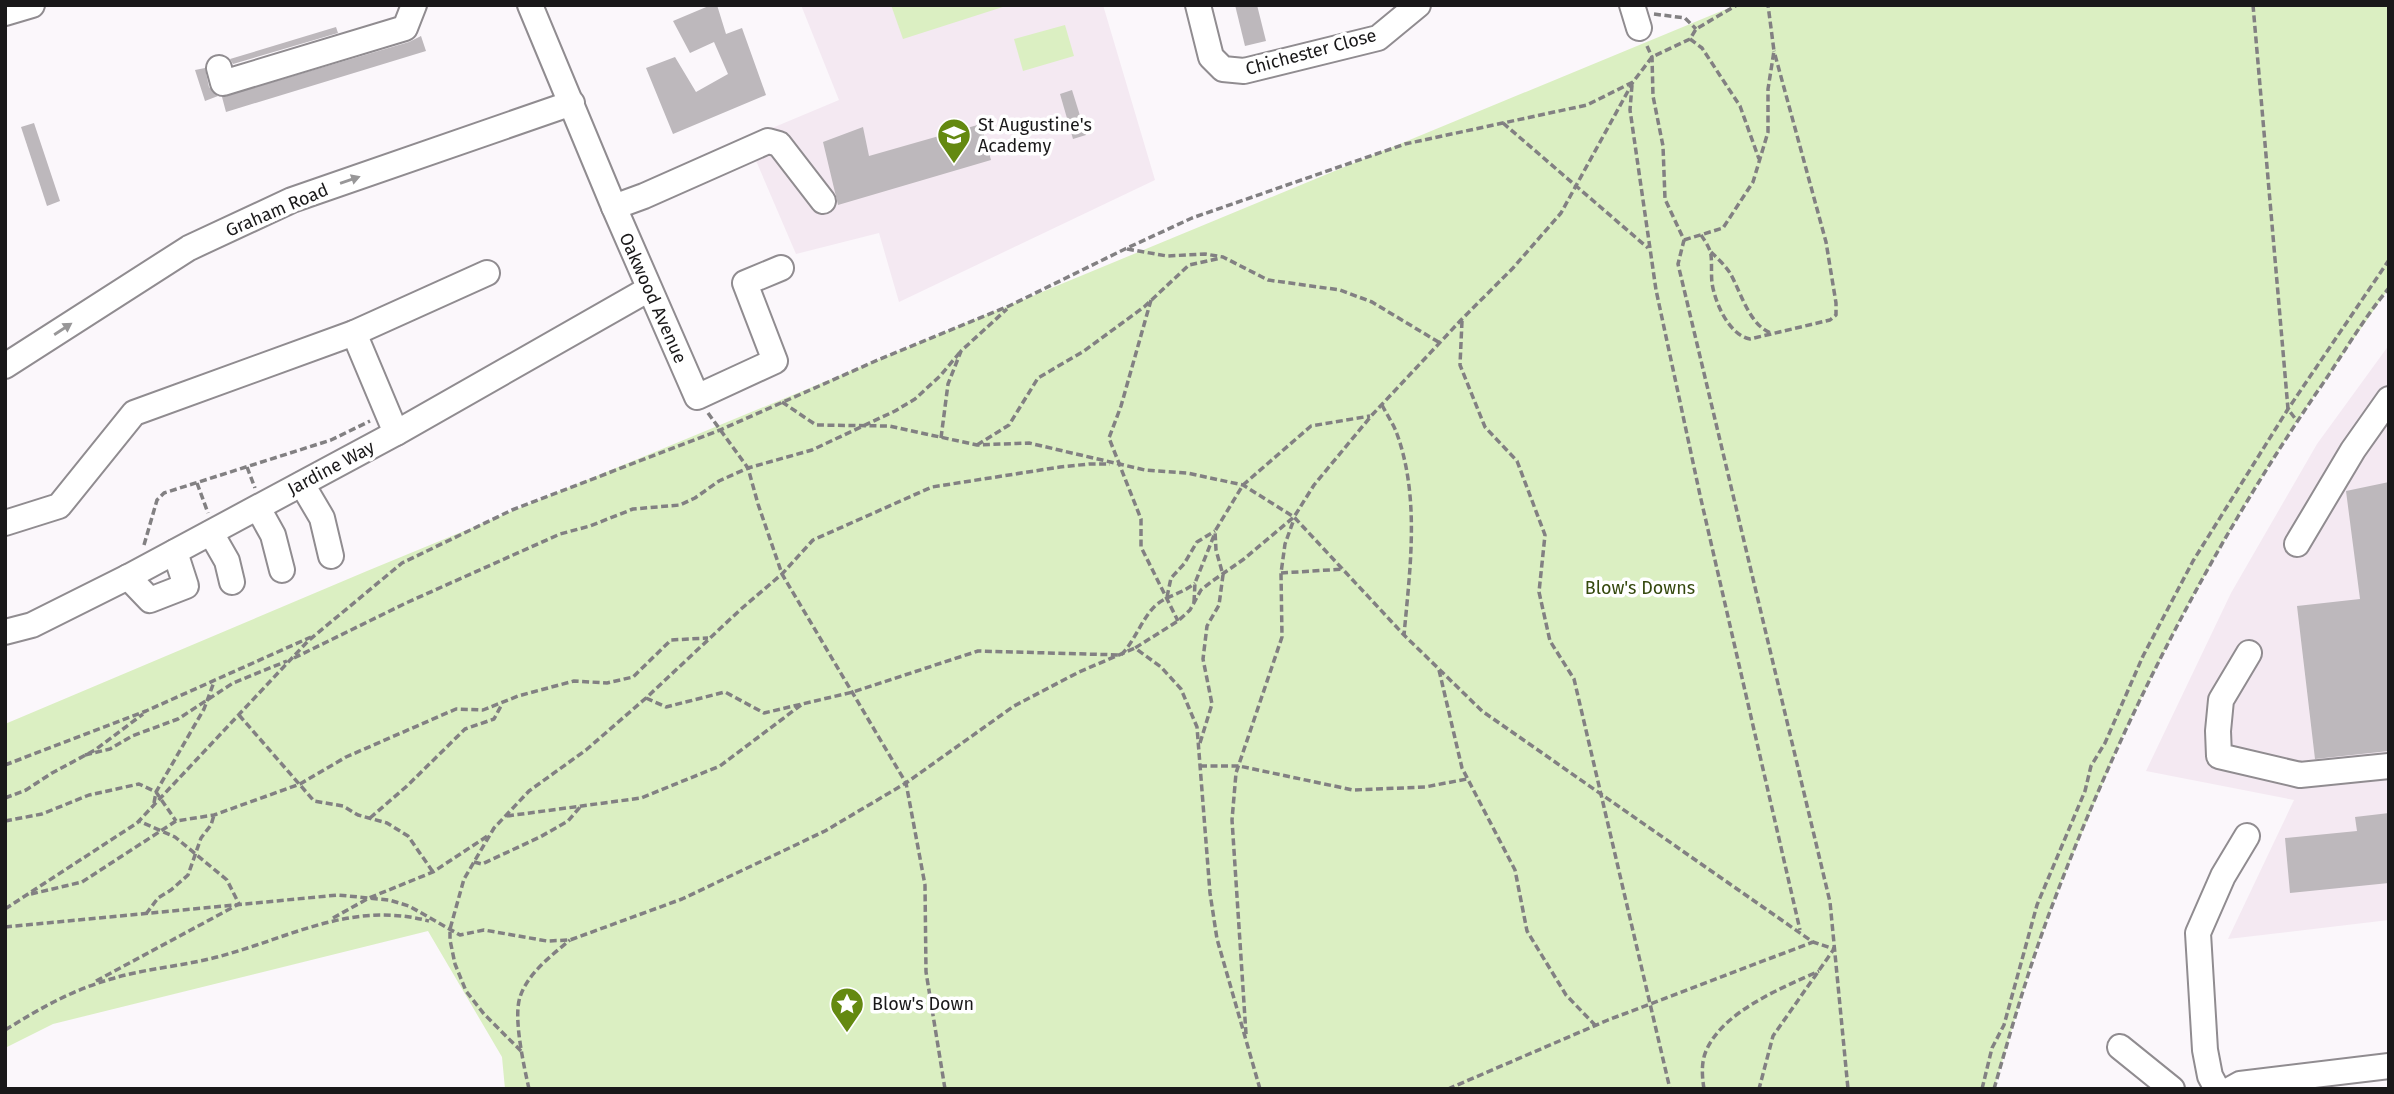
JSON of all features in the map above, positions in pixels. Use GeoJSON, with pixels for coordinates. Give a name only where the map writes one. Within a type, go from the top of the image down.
{"type":"FeatureCollection","features":[{"type":"Feature","properties":{"kind":"street"},"geometry":{"type":"LineString","coordinates":[[5,13],[32,5]]}},
{"type":"Feature","properties":{"kind":"street"},"geometry":{"type":"LineString","coordinates":[[219,68],[223,83],[405,28],[414,5]]}},
{"type":"Feature","properties":{"kind":"street","name":"Oakwood Avenue"},"geometry":{"type":"LineString","coordinates":[[530,5],[697,397],[775,361],[745,283],[781,268]]}},
{"type":"Feature","properties":{"kind":"street","name":"Chichester Close"},"geometry":{"type":"LineString","coordinates":[[1198,5],[1211,57],[1223,69],[1244,71],[1378,38],[1418,5]]}},
{"type":"Feature","properties":{"kind":"street","name":"Graham Road"},"geometry":{"type":"LineString","coordinates":[[5,366],[189,248],[292,200],[572,103]]}},
{"type":"Feature","properties":{"kind":"street"},"geometry":{"type":"LineString","coordinates":[[614,206],[644,196],[768,141],[779,144],[823,201]]}},
{"type":"Feature","properties":{"kind":"street"},"geometry":{"type":"LineString","coordinates":[[5,523],[59,506],[134,413],[354,333],[487,274]]}},
{"type":"Feature","properties":{"kind":"street","name":"Jardine Way"},"geometry":{"type":"LineString","coordinates":[[5,632],[32,625],[132,576],[175,552],[211,527],[258,502],[302,484],[392,423],[649,289]]}},
{"type":"Feature","properties":{"kind":"street"},"geometry":{"type":"LineString","coordinates":[[354,333],[392,423]]}},
{"type":"Feature","properties":{"kind":"street"},"geometry":{"type":"LineString","coordinates":[[2297,544],[2353,450],[2389,399]]}},
{"type":"Feature","properties":{"kind":"street"},"geometry":{"type":"LineString","coordinates":[[302,484],[322,518],[331,556]]}},
{"type":"Feature","properties":{"kind":"street"},"geometry":{"type":"LineString","coordinates":[[258,502],[273,535],[282,570]]}},
{"type":"Feature","properties":{"kind":"street"},"geometry":{"type":"LineString","coordinates":[[211,527],[227,561],[232,582]]}},
{"type":"Feature","properties":{"kind":"street"},"geometry":{"type":"LineString","coordinates":[[132,576],[150,600],[186,586],[175,552]]}},
{"type":"Feature","properties":{"kind":"street"},"geometry":{"type":"LineString","coordinates":[[2249,653],[2221,700],[2218,731],[2220,756],[2300,775],[2389,766]]}},
{"type":"Feature","properties":{"kind":"street"},"geometry":{"type":"LineString","coordinates":[[2217,1089],[2210,1076],[2205,1050],[2198,933],[2223,876],[2247,836]]}},
{"type":"Feature","properties":{"kind":"street"},"geometry":{"type":"LineString","coordinates":[[2120,1047],[2172,1089]]}},
{"type":"Feature","properties":{"kind":"street"},"geometry":{"type":"LineString","coordinates":[[2231,1089],[2240,1084],[2389,1066]]}},
{"type":"Feature","properties":{"kind":"path"},"geometry":{"type":"LineString","coordinates":[[1247,1044],[1232,820],[1239,766],[1282,637],[1281,573],[1285,544],[1294,517],[1314,485],[1372,415],[1561,214],[1633,82],[1652,57],[1690,39],[1696,29],[1737,5]]}},
{"type":"Feature","properties":{"kind":"path"},"geometry":{"type":"LineString","coordinates":[[1711,252],[1712,284],[1719,306],[1731,328],[1741,337],[1750,339],[1773,334],[1830,320],[1836,315],[1826,242],[1774,51],[1768,5]]}},
{"type":"Feature","properties":{"kind":"path"},"geometry":{"type":"LineString","coordinates":[[2253,5],[2288,409],[2297,421]]}},
{"type":"Feature","properties":{"kind":"path"},"geometry":{"type":"LineString","coordinates":[[1636,17],[1654,13],[1685,18],[1696,29]]}},
{"type":"Feature","properties":{"kind":"path"},"geometry":{"type":"LineString","coordinates":[[1690,39],[1702,48],[1740,106],[1759,161]]}},
{"type":"Feature","properties":{"kind":"path"},"geometry":{"type":"LineString","coordinates":[[1684,240],[1723,228],[1754,183],[1768,132],[1768,89],[1774,51]]}},
{"type":"Feature","properties":{"kind":"path"},"geometry":{"type":"LineString","coordinates":[[1652,57],[1653,96],[1663,146],[1665,198],[1684,240],[1678,264],[1830,902],[1848,1089]]}},
{"type":"Feature","properties":{"kind":"path"},"geometry":{"type":"LineString","coordinates":[[5,909],[139,821],[291,659],[402,564],[512,510],[720,430],[880,359],[1009,306],[1192,218],[1405,144],[1587,105],[1633,82]]}},
{"type":"Feature","properties":{"kind":"path"},"geometry":{"type":"LineString","coordinates":[[1633,82],[1630,110],[1650,250],[1700,495],[1800,931]]}},
{"type":"Feature","properties":{"kind":"path"},"geometry":{"type":"LineString","coordinates":[[1503,123],[1650,250]]}},
{"type":"Feature","properties":{"kind":"path"},"geometry":{"type":"LineString","coordinates":[[1701,235],[1711,252],[1728,270],[1742,300],[1763,330],[1773,334]]}},
{"type":"Feature","properties":{"kind":"path"},"geometry":{"type":"LineString","coordinates":[[1125,248],[1167,256],[1205,254],[1223,257],[1268,280],[1340,290],[1372,302],[1440,343]]}},
{"type":"Feature","properties":{"kind":"path"},"geometry":{"type":"LineString","coordinates":[[977,445],[1009,425],[1038,378],[1084,351],[1152,300],[1189,265],[1223,257]]}},
{"type":"Feature","properties":{"kind":"path"},"geometry":{"type":"LineString","coordinates":[[1982,1089],[1992,1048],[2004,1025],[2037,905],[2085,791],[2091,766],[2105,743],[2143,656],[2193,561],[2288,409],[2389,260]]}},
{"type":"Feature","properties":{"kind":"path"},"geometry":{"type":"LineString","coordinates":[[1994,1089],[2033,958],[2057,892],[2124,733],[2181,618],[2244,506],[2297,421],[2389,288]]}},
{"type":"Feature","properties":{"kind":"path"},"geometry":{"type":"LineString","coordinates":[[1152,300],[1109,438],[1141,519],[1141,547],[1178,621]]}},
{"type":"Feature","properties":{"kind":"path"},"geometry":{"type":"LineString","coordinates":[[85,755],[110,749],[132,736],[178,719],[233,683],[291,659],[406,603],[561,534],[633,509],[680,505],[719,481],[748,468],[812,450],[863,426],[915,399],[1009,306]]}},
{"type":"Feature","properties":{"kind":"path"},"geometry":{"type":"LineString","coordinates":[[1462,319],[1460,365],[1485,427],[1517,461],[1545,536],[1539,592],[1550,641],[1574,679],[1670,1089]]}},
{"type":"Feature","properties":{"kind":"path"},"geometry":{"type":"LineString","coordinates":[[941,438],[948,384],[961,351]]}},
{"type":"Feature","properties":{"kind":"path"},"geometry":{"type":"LineString","coordinates":[[782,402],[816,425],[889,426],[977,445],[1029,443],[1119,465],[1187,473],[1243,485],[1294,517],[1404,635],[1482,711],[1813,942],[1834,949]]}},
{"type":"Feature","properties":{"kind":"path"},"geometry":{"type":"LineString","coordinates":[[1382,405],[1397,434],[1412,500],[1404,635]]}},
{"type":"Feature","properties":{"kind":"path"},"geometry":{"type":"LineString","coordinates":[[1194,603],[1195,583],[1215,531],[1243,485],[1311,426],[1372,415]]}},
{"type":"Feature","properties":{"kind":"path"},"geometry":{"type":"LineString","coordinates":[[132,576],[157,500],[164,493],[392,423]]}},
{"type":"Feature","properties":{"kind":"path"},"geometry":{"type":"LineString","coordinates":[[720,430],[748,468],[782,574],[906,783],[925,885],[926,972],[945,1089]]}},
{"type":"Feature","properties":{"kind":"path"},"geometry":{"type":"LineString","coordinates":[[521,1051],[484,1014],[466,991],[456,964],[450,929],[464,879],[492,833],[529,791],[586,750],[646,698],[782,574],[813,540],[932,486],[1060,467],[1119,465]]}},
{"type":"Feature","properties":{"kind":"path"},"geometry":{"type":"LineString","coordinates":[[247,467],[258,502]]}},
{"type":"Feature","properties":{"kind":"path"},"geometry":{"type":"LineString","coordinates":[[197,483],[211,527]]}},
{"type":"Feature","properties":{"kind":"path"},"geometry":{"type":"LineString","coordinates":[[5,927],[338,895],[389,900],[409,906],[460,935],[484,930],[547,941],[570,940],[682,899],[825,831],[906,783],[1014,706],[1079,672],[1135,648],[1178,621],[1194,603],[1201,590],[1294,517]]}},
{"type":"Feature","properties":{"kind":"path"},"geometry":{"type":"LineString","coordinates":[[1166,598],[1171,579],[1197,542],[1215,531]]}},
{"type":"Feature","properties":{"kind":"path"},"geometry":{"type":"LineString","coordinates":[[1199,746],[1212,704],[1203,659],[1207,626],[1219,605],[1223,575],[1216,550],[1215,531]]}},
{"type":"Feature","properties":{"kind":"path"},"geometry":{"type":"LineString","coordinates":[[1281,573],[1344,569]]}},
{"type":"Feature","properties":{"kind":"path"},"geometry":{"type":"LineString","coordinates":[[646,698],[666,707],[725,692],[764,713],[853,692],[978,651],[1121,655],[1130,646],[1154,606],[1166,598],[1184,593],[1195,583]]}},
{"type":"Feature","properties":{"kind":"path"},"geometry":{"type":"LineString","coordinates":[[5,765],[146,711],[316,635]]}},
{"type":"Feature","properties":{"kind":"path"},"geometry":{"type":"LineString","coordinates":[[29,894],[82,882],[176,821],[214,816],[300,784],[346,757],[456,709],[483,710],[574,681],[607,683],[633,677],[671,640],[709,638]]}},
{"type":"Feature","properties":{"kind":"path"},"geometry":{"type":"LineString","coordinates":[[1135,648],[1161,667],[1181,689],[1197,727],[1210,893],[1217,939],[1259,1089]]}},
{"type":"Feature","properties":{"kind":"path"},"geometry":{"type":"LineString","coordinates":[[1438,668],[1462,768],[1515,870],[1527,931],[1566,995],[1595,1025]]}},
{"type":"Feature","properties":{"kind":"path"},"geometry":{"type":"LineString","coordinates":[[154,805],[156,792],[204,709],[214,681]]}},
{"type":"Feature","properties":{"kind":"path"},"geometry":{"type":"LineString","coordinates":[[369,818],[407,786],[465,729],[494,719],[503,702]]}},
{"type":"Feature","properties":{"kind":"path"},"geometry":{"type":"LineString","coordinates":[[506,816],[641,798],[720,766],[803,704]]}},
{"type":"Feature","properties":{"kind":"path"},"geometry":{"type":"LineString","coordinates":[[5,798],[26,790],[85,755],[146,711]]}},
{"type":"Feature","properties":{"kind":"path"},"geometry":{"type":"LineString","coordinates":[[239,715],[314,801],[342,806],[358,815],[387,823],[408,836],[433,872]]}},
{"type":"Feature","properties":{"kind":"path"},"geometry":{"type":"LineString","coordinates":[[1200,766],[1239,766],[1353,790],[1425,788],[1467,779]]}},
{"type":"Feature","properties":{"kind":"path"},"geometry":{"type":"LineString","coordinates":[[5,821],[42,814],[89,795],[139,784],[156,792],[176,821]]}},
{"type":"Feature","properties":{"kind":"path"},"geometry":{"type":"LineString","coordinates":[[474,862],[482,864],[540,837],[568,821],[581,806]]}},
{"type":"Feature","properties":{"kind":"path"},"geometry":{"type":"LineString","coordinates":[[146,914],[158,898],[188,875],[201,838],[214,816]]}},
{"type":"Feature","properties":{"kind":"path"},"geometry":{"type":"LineString","coordinates":[[139,821],[175,837],[227,880],[239,904]]}},
{"type":"Feature","properties":{"kind":"path"},"geometry":{"type":"LineString","coordinates":[[85,987],[265,944],[328,920],[369,898],[433,872],[492,833]]}},
{"type":"Feature","properties":{"kind":"path"},"geometry":{"type":"LineString","coordinates":[[5,1030],[55,1000],[85,987],[239,904]]}},
{"type":"Feature","properties":{"kind":"path"},"geometry":{"type":"LineString","coordinates":[[328,920],[395,914],[436,922]]}},
{"type":"Feature","properties":{"kind":"path"},"geometry":{"type":"LineString","coordinates":[[529,1089],[519,1036],[519,998],[541,964],[570,940]]}},
{"type":"Feature","properties":{"kind":"path"},"geometry":{"type":"LineString","coordinates":[[1448,1089],[1595,1025],[1813,942]]}},
{"type":"Feature","properties":{"kind":"path"},"geometry":{"type":"LineString","coordinates":[[1759,1089],[1773,1036],[1834,949]]}},
{"type":"Feature","properties":{"kind":"path"},"geometry":{"type":"LineString","coordinates":[[1704,1089],[1704,1054],[1712,1039],[1760,999],[1819,971]]}},
{"type":"Feature","properties":{"kind":"shaded area","name":"St Augustine's Academy"},"geometry":{"type":"Polygon","coordinates":[[[801,5],[1103,5],[1155,180],[899,302],[879,233],[796,254],[751,149],[649,203],[641,183],[839,100],[801,5]]]}},
{"type":"Feature","properties":{"kind":"shaded area"},"geometry":{"type":"Polygon","coordinates":[[[2389,345],[2389,920],[2228,939],[2294,800],[2146,771],[2231,593],[2317,444],[2389,345]]]}},
{"type":"Feature","properties":{"kind":"green space"},"geometry":{"type":"Polygon","coordinates":[[[891,5],[1009,5],[903,39],[891,5]]]}},
{"type":"Feature","properties":{"kind":"green space","name":"Blow's Downs"},"geometry":{"type":"Polygon","coordinates":[[[1736,5],[2389,5],[2389,288],[2297,421],[2244,506],[2181,618],[2124,733],[2057,892],[2033,958],[1994,1089],[505,1089],[502,1057],[428,931],[53,1024],[5,1048],[5,724],[367,571],[1736,5]]]}},
{"type":"Feature","properties":{"kind":"green space"},"geometry":{"type":"Polygon","coordinates":[[[1065,25],[1074,56],[1023,71],[1014,39],[1065,25]]]}},
{"type":"Feature","properties":{"kind":"building"},"geometry":{"type":"Polygon","coordinates":[[[717,5],[726,34],[742,28],[766,95],[673,134],[646,68],[675,57],[696,92],[728,74],[714,42],[690,53],[673,21],[717,5]]]}},
{"type":"Feature","properties":{"kind":"building"},"geometry":{"type":"Polygon","coordinates":[[[1235,5],[1257,5],[1266,41],[1245,46],[1235,5]]]}},
{"type":"Feature","properties":{"kind":"building"},"geometry":{"type":"Polygon","coordinates":[[[336,27],[338,33],[233,64],[230,59],[336,27]]]}},
{"type":"Feature","properties":{"kind":"building"},"geometry":{"type":"Polygon","coordinates":[[[421,36],[426,51],[226,112],[222,97],[409,42],[421,36]]]}},
{"type":"Feature","properties":{"kind":"building"},"geometry":{"type":"Polygon","coordinates":[[[205,68],[209,87],[218,96],[205,101],[195,70],[205,68]]]}},
{"type":"Feature","properties":{"kind":"building"},"geometry":{"type":"Polygon","coordinates":[[[1072,90],[1086,135],[1073,139],[1060,94],[1072,90]]]}},
{"type":"Feature","properties":{"kind":"building"},"geometry":{"type":"Polygon","coordinates":[[[34,123],[60,201],[47,206],[21,127],[34,123]]]}},
{"type":"Feature","properties":{"kind":"building"},"geometry":{"type":"Polygon","coordinates":[[[981,124],[991,160],[838,205],[823,142],[863,127],[869,156],[981,124]]]}},
{"type":"Feature","properties":{"kind":"building"},"geometry":{"type":"Polygon","coordinates":[[[2389,482],[2389,751],[2315,759],[2297,606],[2360,599],[2346,491],[2389,482]]]}},
{"type":"Feature","properties":{"kind":"building"},"geometry":{"type":"Polygon","coordinates":[[[2389,813],[2389,883],[2290,893],[2285,838],[2357,831],[2355,817],[2389,813]]]}},
{"type":"Feature","properties":{"kind":"place","name":"St Augustine's Academy"},"geometry":{"type":"Point","coordinates":[954,165]}},
{"type":"Feature","properties":{"kind":"place","name":"Blow's Down"},"geometry":{"type":"Point","coordinates":[847,1034]}}]}
